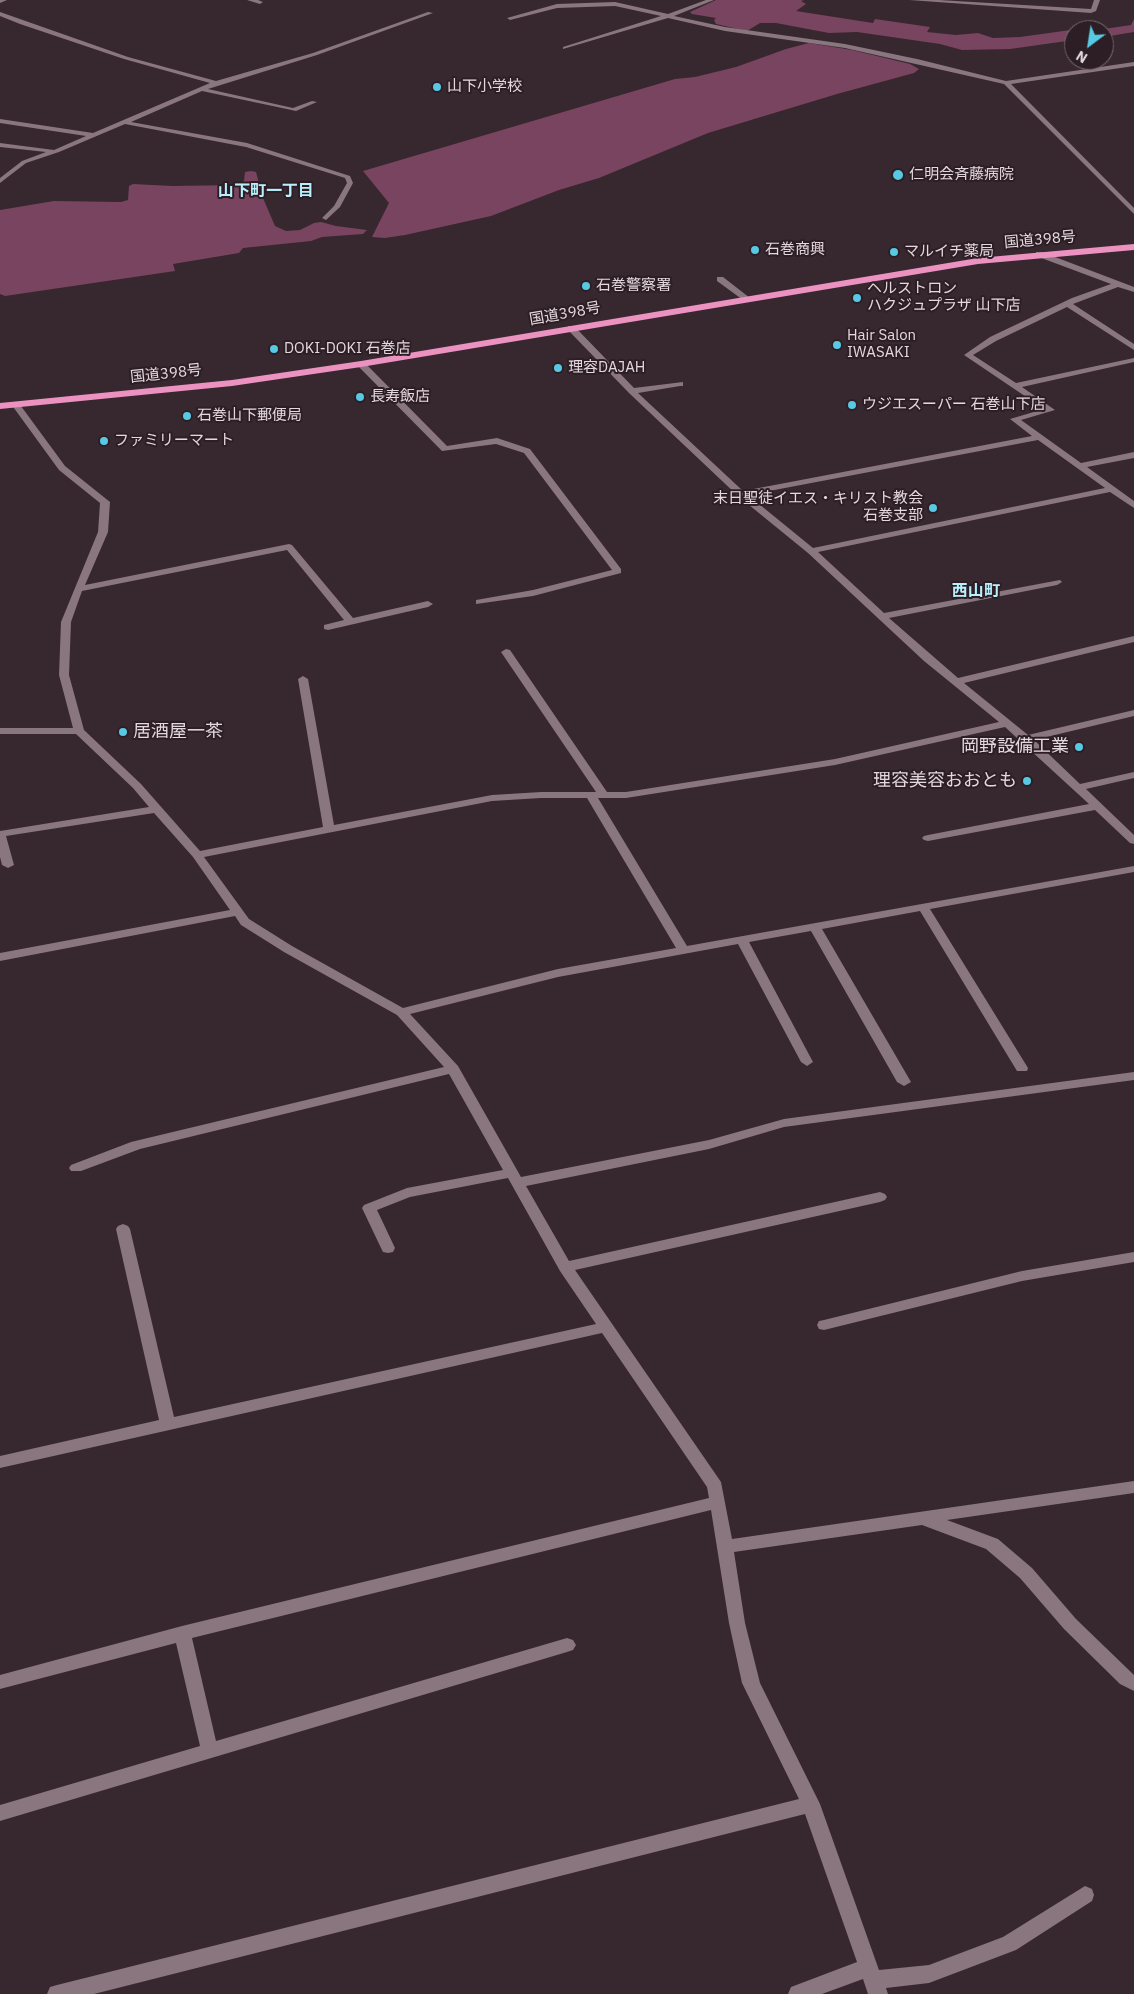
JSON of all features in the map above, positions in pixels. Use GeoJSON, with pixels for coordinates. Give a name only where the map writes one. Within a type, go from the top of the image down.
{"type":"FeatureCollection","features":[{"type":"Feature","properties":{"kind":"highway","name":"国道398号"},"geometry":{"type":"LineString","coordinates":[[0,406],[232,382],[361,364],[978,260],[1134,247]]}},
{"type":"Feature","properties":{"kind":"street"},"geometry":{"type":"LineString","coordinates":[[0,1],[4,0]]}},
{"type":"Feature","properties":{"kind":"street"},"geometry":{"type":"LineString","coordinates":[[250,0],[260,2]]}},
{"type":"Feature","properties":{"kind":"street"},"geometry":{"type":"LineString","coordinates":[[565,48],[668,16],[711,0]]}},
{"type":"Feature","properties":{"kind":"street"},"geometry":{"type":"LineString","coordinates":[[912,0],[1091,11],[1094,10],[1097,0]]}},
{"type":"Feature","properties":{"kind":"street"},"geometry":{"type":"LineString","coordinates":[[510,18],[557,6],[615,4],[725,29],[846,46],[1006,83],[1134,64]]}},
{"type":"Feature","properties":{"kind":"street"},"geometry":{"type":"LineString","coordinates":[[0,181],[24,162],[58,151],[216,83],[315,54],[430,13]]}},
{"type":"Feature","properties":{"kind":"street"},"geometry":{"type":"LineString","coordinates":[[0,14],[126,58],[216,83]]}},
{"type":"Feature","properties":{"kind":"street"},"geometry":{"type":"LineString","coordinates":[[0,22],[12,19]]}},
{"type":"Feature","properties":{"kind":"street"},"geometry":{"type":"LineString","coordinates":[[1006,83],[1134,212]]}},
{"type":"Feature","properties":{"kind":"street"},"geometry":{"type":"LineString","coordinates":[[201,89],[294,110],[314,102]]}},
{"type":"Feature","properties":{"kind":"street"},"geometry":{"type":"LineString","coordinates":[[0,121],[92,136]]}},
{"type":"Feature","properties":{"kind":"street"},"geometry":{"type":"LineString","coordinates":[[122,122],[247,145],[348,177],[350,183],[337,207],[326,218]]}},
{"type":"Feature","properties":{"kind":"street"},"geometry":{"type":"LineString","coordinates":[[0,145],[58,151]]}},
{"type":"Feature","properties":{"kind":"street"},"geometry":{"type":"LineString","coordinates":[[1039,254],[1134,290]]}},
{"type":"Feature","properties":{"kind":"street"},"geometry":{"type":"LineString","coordinates":[[720,279],[746,298]]}},
{"type":"Feature","properties":{"kind":"street"},"geometry":{"type":"LineString","coordinates":[[1118,284],[1068,304],[993,339],[968,355],[1051,410],[1014,419],[1134,505]]}},
{"type":"Feature","properties":{"kind":"street"},"geometry":{"type":"LineString","coordinates":[[1068,304],[1134,348]]}},
{"type":"Feature","properties":{"kind":"street"},"geometry":{"type":"LineString","coordinates":[[571,328],[632,391],[741,494],[811,551],[955,682],[1026,740],[1134,841]]}},
{"type":"Feature","properties":{"kind":"street"},"geometry":{"type":"LineString","coordinates":[[1014,386],[1134,360]]}},
{"type":"Feature","properties":{"kind":"street"},"geometry":{"type":"LineString","coordinates":[[361,364],[445,449],[497,441],[527,451],[618,571],[533,593],[479,602]]}},
{"type":"Feature","properties":{"kind":"street"},"geometry":{"type":"LineString","coordinates":[[632,391],[680,384]]}},
{"type":"Feature","properties":{"kind":"street"},"geometry":{"type":"LineString","coordinates":[[14,404],[62,468],[104,502],[103,532],[66,622],[64,675],[79,731],[137,786],[197,855],[245,922],[288,949],[402,1012],[453,1069],[565,1267],[715,1486],[737,1623],[751,1683],[811,1804],[874,1981]]}},
{"type":"Feature","properties":{"kind":"street"},"geometry":{"type":"LineString","coordinates":[[741,494],[1039,437]]}},
{"type":"Feature","properties":{"kind":"street"},"geometry":{"type":"LineString","coordinates":[[1079,466],[1134,455]]}},
{"type":"Feature","properties":{"kind":"street"},"geometry":{"type":"LineString","coordinates":[[811,551],[1112,489]]}},
{"type":"Feature","properties":{"kind":"street"},"geometry":{"type":"LineString","coordinates":[[78,589],[289,547],[350,622]]}},
{"type":"Feature","properties":{"kind":"street"},"geometry":{"type":"LineString","coordinates":[[882,616],[1057,582]]}},
{"type":"Feature","properties":{"kind":"street"},"geometry":{"type":"LineString","coordinates":[[328,626],[428,604]]}},
{"type":"Feature","properties":{"kind":"street"},"geometry":{"type":"LineString","coordinates":[[955,682],[1134,640]]}},
{"type":"Feature","properties":{"kind":"street"},"geometry":{"type":"LineString","coordinates":[[506,652],[604,796]]}},
{"type":"Feature","properties":{"kind":"street"},"geometry":{"type":"LineString","coordinates":[[302,679],[329,831]]}},
{"type":"Feature","properties":{"kind":"street"},"geometry":{"type":"LineString","coordinates":[[1026,740],[1134,713]]}},
{"type":"Feature","properties":{"kind":"street"},"geometry":{"type":"LineString","coordinates":[[197,855],[492,798],[541,795],[626,795],[835,762],[1005,724]]}},
{"type":"Feature","properties":{"kind":"street"},"geometry":{"type":"LineString","coordinates":[[0,731],[79,731]]}},
{"type":"Feature","properties":{"kind":"street"},"geometry":{"type":"LineString","coordinates":[[1077,788],[1134,775]]}},
{"type":"Feature","properties":{"kind":"street"},"geometry":{"type":"LineString","coordinates":[[591,796],[683,950]]}},
{"type":"Feature","properties":{"kind":"street"},"geometry":{"type":"LineString","coordinates":[[928,838],[1097,806]]}},
{"type":"Feature","properties":{"kind":"street"},"geometry":{"type":"LineString","coordinates":[[8,865],[0,835],[157,809]]}},
{"type":"Feature","properties":{"kind":"street"},"geometry":{"type":"LineString","coordinates":[[402,1012],[558,973],[1134,869]]}},
{"type":"Feature","properties":{"kind":"street"},"geometry":{"type":"LineString","coordinates":[[923,907],[1022,1068]]}},
{"type":"Feature","properties":{"kind":"street"},"geometry":{"type":"LineString","coordinates":[[0,957],[238,912]]}},
{"type":"Feature","properties":{"kind":"street"},"geometry":{"type":"LineString","coordinates":[[816,927],[904,1082]]}},
{"type":"Feature","properties":{"kind":"street"},"geometry":{"type":"LineString","coordinates":[[741,939],[807,1062]]}},
{"type":"Feature","properties":{"kind":"street"},"geometry":{"type":"LineString","coordinates":[[76,1168],[136,1145],[453,1069]]}},
{"type":"Feature","properties":{"kind":"street"},"geometry":{"type":"LineString","coordinates":[[388,1248],[369,1208],[407,1193],[514,1178],[709,1144],[784,1123],[1134,1076]]}},
{"type":"Feature","properties":{"kind":"street"},"geometry":{"type":"LineString","coordinates":[[565,1267],[880,1197]]}},
{"type":"Feature","properties":{"kind":"street"},"geometry":{"type":"LineString","coordinates":[[123,1229],[168,1424]]}},
{"type":"Feature","properties":{"kind":"street"},"geometry":{"type":"LineString","coordinates":[[824,1326],[1022,1276],[1134,1257]]}},
{"type":"Feature","properties":{"kind":"street"},"geometry":{"type":"LineString","coordinates":[[0,1462],[605,1327]]}},
{"type":"Feature","properties":{"kind":"street"},"geometry":{"type":"LineString","coordinates":[[725,1547],[1134,1487]]}},
{"type":"Feature","properties":{"kind":"street"},"geometry":{"type":"LineString","coordinates":[[0,1682],[182,1634],[717,1502]]}},
{"type":"Feature","properties":{"kind":"street"},"geometry":{"type":"LineString","coordinates":[[923,1518],[992,1544],[1026,1573],[1070,1624],[1126,1680],[1134,1684]]}},
{"type":"Feature","properties":{"kind":"street"},"geometry":{"type":"LineString","coordinates":[[182,1634],[210,1751]]}},
{"type":"Feature","properties":{"kind":"street"},"geometry":{"type":"LineString","coordinates":[[0,1814],[567,1645]]}},
{"type":"Feature","properties":{"kind":"street"},"geometry":{"type":"LineString","coordinates":[[57,1994],[811,1804]]}},
{"type":"Feature","properties":{"kind":"street"},"geometry":{"type":"LineString","coordinates":[[798,1994],[929,1974],[1010,1944],[1085,1895]]}},
{"type":"Feature","properties":{"kind":"shaded area"},"geometry":{"type":"Polygon","coordinates":[[[716,0],[804,0],[801,1],[806,4],[796,11],[873,23],[875,19],[930,27],[927,32],[956,35],[978,33],[993,38],[1020,37],[1064,31],[1064,41],[1010,49],[962,50],[940,44],[857,32],[829,33],[776,23],[760,23],[747,31],[716,24],[714,20],[716,18],[690,12],[716,0]]]}},
{"type":"Feature","properties":{"kind":"shaded area"},"geometry":{"type":"Polygon","coordinates":[[[1134,19],[1134,32],[1114,35],[1114,28],[1131,25],[1134,19]]]}},
{"type":"Feature","properties":{"kind":"shaded area"},"geometry":{"type":"Polygon","coordinates":[[[809,43],[852,50],[910,64],[919,69],[914,73],[708,133],[599,178],[559,190],[491,216],[405,235],[385,238],[372,237],[389,203],[363,171],[675,79],[695,77],[736,67],[809,43]]]}},
{"type":"Feature","properties":{"kind":"shaded area"},"geometry":{"type":"Polygon","coordinates":[[[245,172],[256,172],[263,198],[275,226],[286,231],[300,230],[314,223],[321,222],[367,230],[363,234],[322,237],[311,241],[243,248],[239,253],[173,264],[175,271],[5,296],[0,294],[0,210],[54,201],[121,202],[128,200],[129,186],[133,184],[172,186],[236,185],[244,181],[245,172]]]}},
{"type":"Feature","properties":{"kind":"place","name":"山下小学校"},"geometry":{"type":"Point","coordinates":[437,87]}},
{"type":"Feature","properties":{"kind":"place","name":"仁明会斉藤病院"},"geometry":{"type":"Point","coordinates":[898,175]}},
{"type":"Feature","properties":{"kind":"place","name":"石巻商興"},"geometry":{"type":"Point","coordinates":[755,250]}},
{"type":"Feature","properties":{"kind":"place","name":"マルイチ薬局"},"geometry":{"type":"Point","coordinates":[894,252]}},
{"type":"Feature","properties":{"kind":"place","name":"石巻警察署"},"geometry":{"type":"Point","coordinates":[586,286]}},
{"type":"Feature","properties":{"kind":"place","name":"ヘルストロン ハクジュプラザ 山下店"},"geometry":{"type":"Point","coordinates":[857,298]}},
{"type":"Feature","properties":{"kind":"place","name":"Hair Salon IWASAKI"},"geometry":{"type":"Point","coordinates":[837,345]}},
{"type":"Feature","properties":{"kind":"place","name":"DOKI-DOKI 石巻店"},"geometry":{"type":"Point","coordinates":[274,349]}},
{"type":"Feature","properties":{"kind":"place","name":"理容DAJAH"},"geometry":{"type":"Point","coordinates":[558,368]}},
{"type":"Feature","properties":{"kind":"place","name":"長寿飯店"},"geometry":{"type":"Point","coordinates":[360,397]}},
{"type":"Feature","properties":{"kind":"place","name":"ウジエスーパー 石巻山下店"},"geometry":{"type":"Point","coordinates":[852,405]}},
{"type":"Feature","properties":{"kind":"place","name":"石巻山下郵便局"},"geometry":{"type":"Point","coordinates":[187,416]}},
{"type":"Feature","properties":{"kind":"place","name":"ファミリーマート"},"geometry":{"type":"Point","coordinates":[104,441]}},
{"type":"Feature","properties":{"kind":"place","name":"末日聖徒イエス・キリスト教会 石巻支部"},"geometry":{"type":"Point","coordinates":[933,508]}},
{"type":"Feature","properties":{"kind":"place","name":"居酒屋一茶"},"geometry":{"type":"Point","coordinates":[123,732]}},
{"type":"Feature","properties":{"kind":"place","name":"岡野設備工業"},"geometry":{"type":"Point","coordinates":[1079,747]}},
{"type":"Feature","properties":{"kind":"place","name":"理容美容おおとも"},"geometry":{"type":"Point","coordinates":[1027,781]}},
{"type":"Feature","properties":{"kind":"district","name":"山下町一丁目"},"geometry":{"type":"Point","coordinates":[266,191]}},
{"type":"Feature","properties":{"kind":"district","name":"西山町"},"geometry":{"type":"Point","coordinates":[976,591]}}]}
